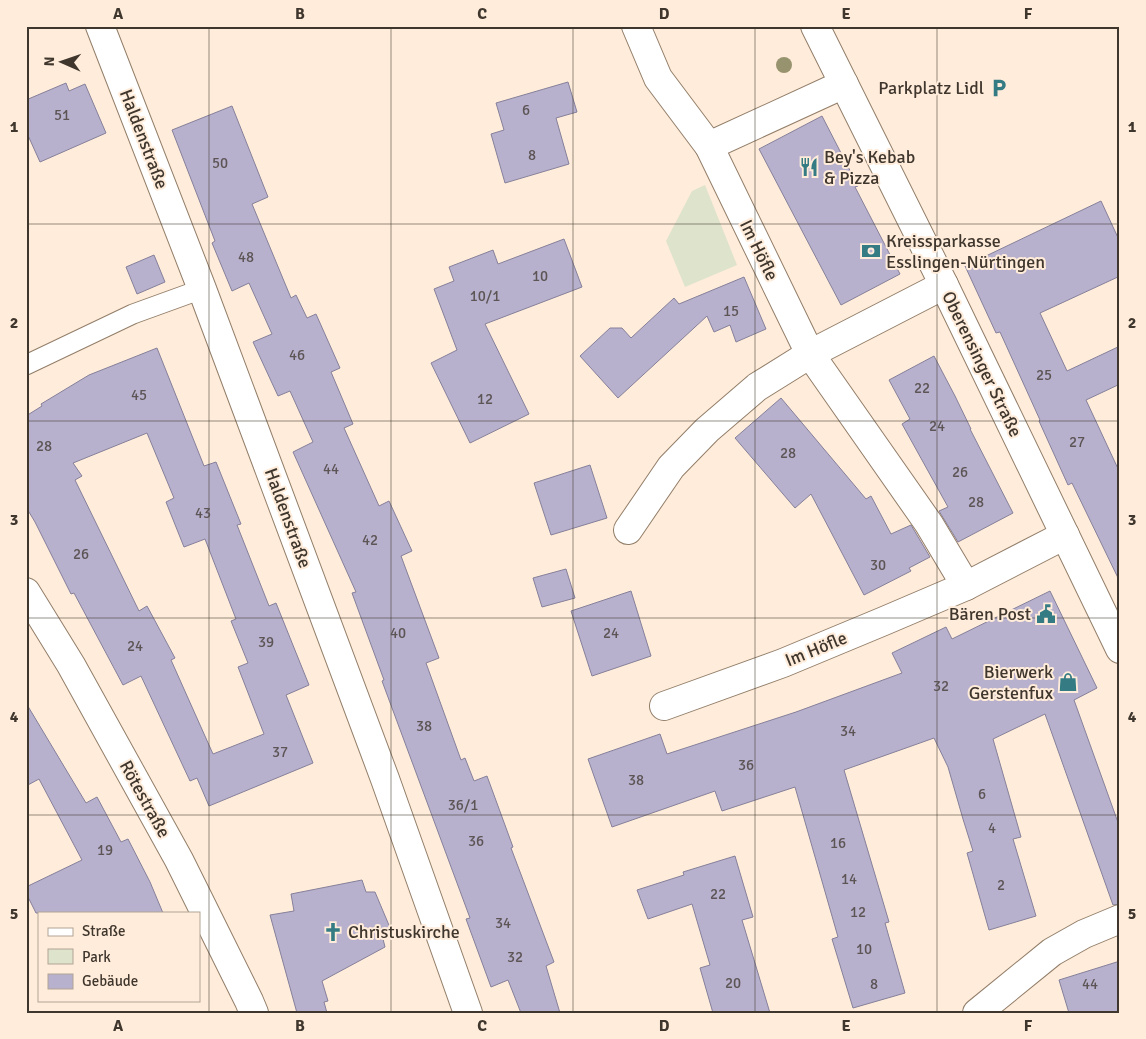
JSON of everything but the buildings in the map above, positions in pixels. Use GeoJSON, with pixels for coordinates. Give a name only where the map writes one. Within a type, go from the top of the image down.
{"type":"FeatureCollection","features":[{"type":"Feature","properties":{"kind":"street","name":"Haldenstraße"},"geometry":{"type":"LineString","coordinates":[[100,26],[202,289],[388,788],[468,1013]]}},
{"type":"Feature","properties":{"kind":"street","name":"Im Höfle"},"geometry":{"type":"LineString","coordinates":[[636,26],[658,78],[708,146],[810,354],[929,524],[966,586]]}},
{"type":"Feature","properties":{"kind":"street","name":"Oberensinger Straße"},"geometry":{"type":"LineString","coordinates":[[815,26],[944,285],[1120,649]]}},
{"type":"Feature","properties":{"kind":"street"},"geometry":{"type":"LineString","coordinates":[[708,146],[844,84]]}},
{"type":"Feature","properties":{"kind":"street"},"geometry":{"type":"LineString","coordinates":[[628,530],[671,467],[707,430],[757,388],[810,354],[944,285]]}},
{"type":"Feature","properties":{"kind":"street","name":"Im Höfle"},"geometry":{"type":"LineString","coordinates":[[664,706],[783,663],[966,586],[1065,535]]}},
{"type":"Feature","properties":{"kind":"street","name":"Rötestraße"},"geometry":{"type":"LineString","coordinates":[[26,592],[71,665],[179,860],[254,1013]]}},
{"type":"Feature","properties":{"kind":"street"},"geometry":{"type":"LineString","coordinates":[[977,1013],[1052,952],[1084,934],[1120,919]]}},
{"type":"Feature","properties":{"kind":"lane"},"geometry":{"type":"LineString","coordinates":[[26,365],[133,314],[202,289]]}},
{"type":"Feature","properties":{"kind":"green space"},"geometry":{"type":"Polygon","coordinates":[[[705,185],[737,265],[685,287],[666,241],[692,191],[705,185]]]}},
{"type":"Feature","properties":{"kind":"place","name":"Parkplatz Lidl"},"geometry":{"type":"Point","coordinates":[999,88]}},
{"type":"Feature","properties":{"kind":"place","name":"Bey's Kebab & Pizza"},"geometry":{"type":"Point","coordinates":[809,167]}},
{"type":"Feature","properties":{"kind":"place","name":"Kreissparkasse Esslingen-Nürtingen"},"geometry":{"type":"Point","coordinates":[871,251]}},
{"type":"Feature","properties":{"kind":"place","name":"Bären Post"},"geometry":{"type":"Point","coordinates":[1046,614]}},
{"type":"Feature","properties":{"kind":"place","name":"Bierwerk Gerstenfux"},"geometry":{"type":"Point","coordinates":[1068,682]}},
{"type":"Feature","properties":{"kind":"place","name":"Christuskirche"},"geometry":{"type":"Point","coordinates":[333,932]}}]}
